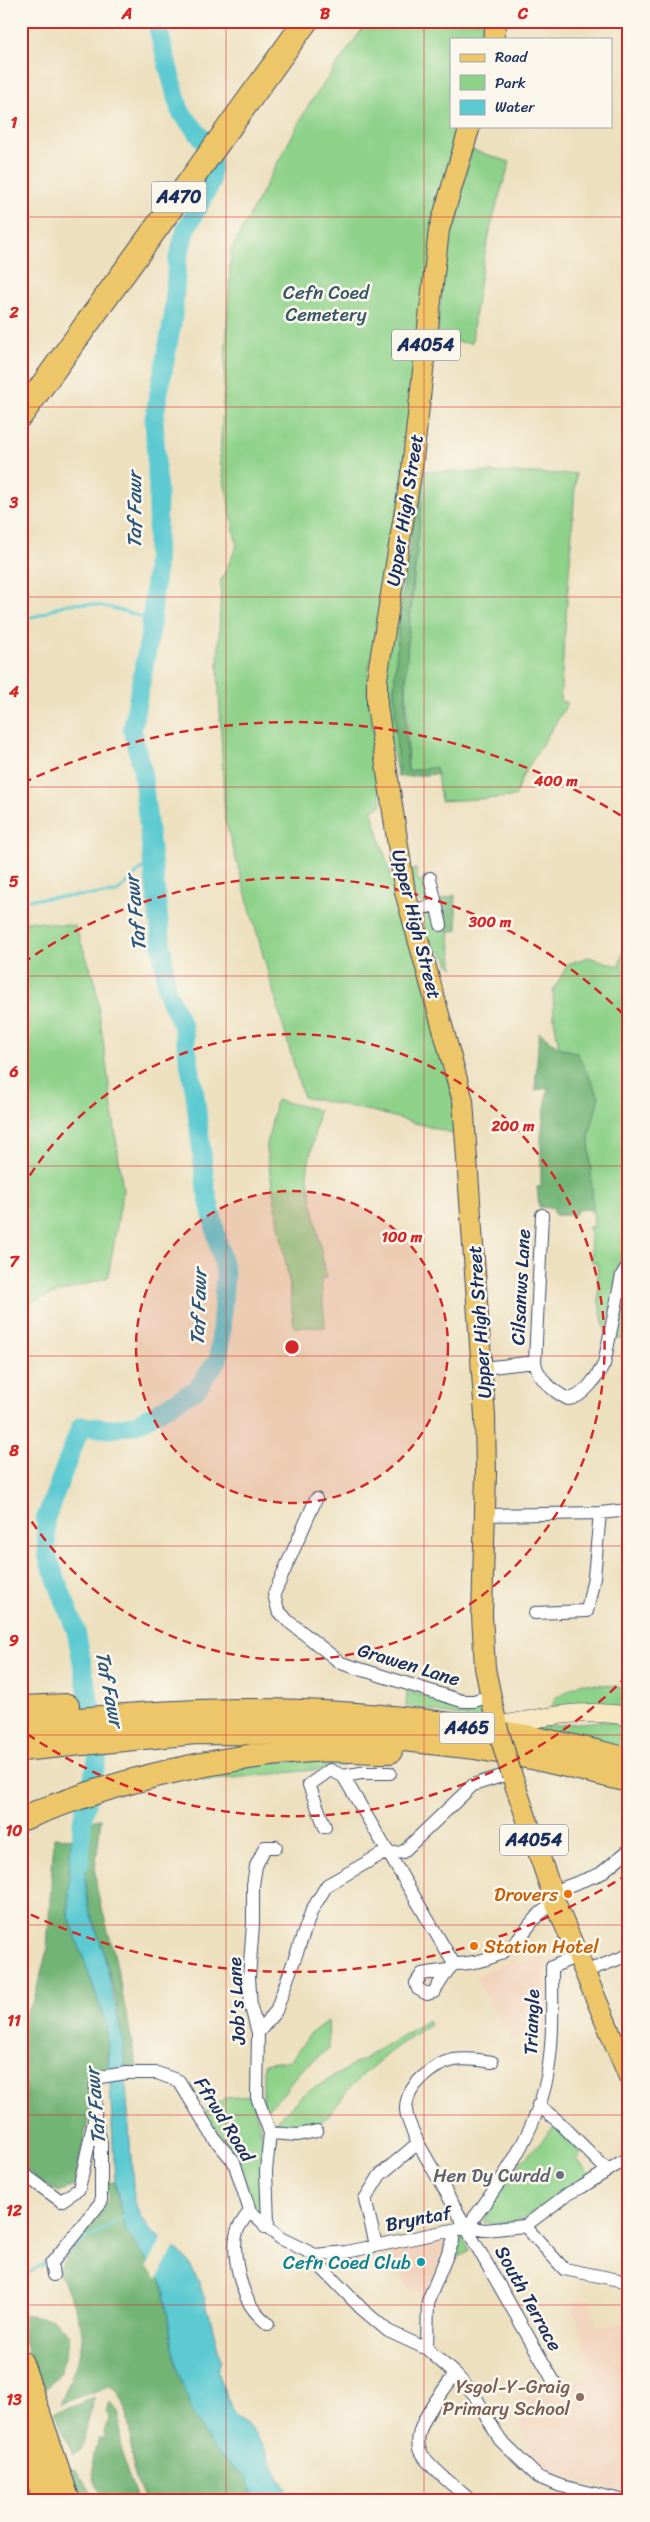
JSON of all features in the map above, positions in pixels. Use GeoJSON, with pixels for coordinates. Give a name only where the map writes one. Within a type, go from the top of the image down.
{"type":"FeatureCollection","features":[{"type":"Feature","properties":{"kind":"highway","name":"A470"},"geometry":{"type":"LineString","coordinates":[[21,415],[306,21]]}},
{"type":"Feature","properties":{"kind":"highway","name":"A465"},"geometry":{"type":"LineString","coordinates":[[21,1726],[74,1720],[227,1715],[288,1704],[304,1712],[424,1722],[468,1728],[538,1740],[629,1760]]}},
{"type":"Feature","properties":{"kind":"highway"},"geometry":{"type":"LineString","coordinates":[[21,1708],[227,1715]]}},
{"type":"Feature","properties":{"kind":"highway","name":"A465"},"geometry":{"type":"LineString","coordinates":[[21,1749],[196,1732],[227,1715],[350,1733],[475,1747],[536,1758],[629,1780]]}},
{"type":"Feature","properties":{"kind":"highway"},"geometry":{"type":"LineString","coordinates":[[21,1820],[113,1785],[198,1764],[311,1750],[456,1754],[475,1747]]}},
{"type":"Feature","properties":{"kind":"highway"},"geometry":{"type":"LineString","coordinates":[[21,2363],[45,2501]]}},
{"type":"Feature","properties":{"kind":"highway"},"geometry":{"type":"LineString","coordinates":[[30,2420],[68,2501]]}},
{"type":"Feature","properties":{"kind":"main road"},"geometry":{"type":"LineString","coordinates":[[493,38],[497,21]]}},
{"type":"Feature","properties":{"kind":"main road","name":"Upper High Street"},"geometry":{"type":"LineString","coordinates":[[469,128],[439,230],[412,468],[377,678],[378,705],[397,850],[410,911],[463,1101],[483,1368],[486,1474],[482,1615],[485,1668],[498,1725]]}},
{"type":"Feature","properties":{"kind":"main road","name":"A4054"},"geometry":{"type":"LineString","coordinates":[[498,1725],[509,1775],[554,1898],[629,2077]]}},
{"type":"Feature","properties":{"kind":"street"},"geometry":{"type":"LineString","coordinates":[[430,878],[442,925]]}},
{"type":"Feature","properties":{"kind":"street"},"geometry":{"type":"LineString","coordinates":[[410,911],[436,904]]}},
{"type":"Feature","properties":{"kind":"street","name":"Cilsanws Lane"},"geometry":{"type":"LineString","coordinates":[[542,1215],[535,1362],[541,1376],[562,1396],[574,1398],[588,1386],[604,1364],[622,1275],[629,1264]]}},
{"type":"Feature","properties":{"kind":"street","name":"Cilsanws Lane"},"geometry":{"type":"LineString","coordinates":[[483,1368],[535,1362]]}},
{"type":"Feature","properties":{"kind":"street","name":"Grawen Lane"},"geometry":{"type":"LineString","coordinates":[[316,1499],[274,1596],[278,1610],[340,1663],[462,1700],[474,1701],[490,1696]]}},
{"type":"Feature","properties":{"kind":"street"},"geometry":{"type":"LineString","coordinates":[[485,1515],[600,1513],[629,1510]]}},
{"type":"Feature","properties":{"kind":"street"},"geometry":{"type":"LineString","coordinates":[[535,1613],[587,1611],[594,1577],[600,1513]]}},
{"type":"Feature","properties":{"kind":"street"},"geometry":{"type":"LineString","coordinates":[[498,1725],[538,1716],[576,1712],[629,1716]]}},
{"type":"Feature","properties":{"kind":"street"},"geometry":{"type":"LineString","coordinates":[[325,1827],[309,1785],[330,1770],[343,1776],[361,1773],[390,1773]]}},
{"type":"Feature","properties":{"kind":"street"},"geometry":{"type":"LineString","coordinates":[[258,2033],[276,2012],[312,1910],[318,1896],[327,1885],[380,1855],[403,1852],[412,1846],[473,1785],[509,1775]]}},
{"type":"Feature","properties":{"kind":"street"},"geometry":{"type":"LineString","coordinates":[[343,1776],[451,1967],[472,1964],[504,1951],[514,1944],[536,1916],[554,1898],[600,1874],[628,1850]]}},
{"type":"Feature","properties":{"kind":"street","name":"Job's Lane"},"geometry":{"type":"LineString","coordinates":[[265,2226],[268,2222],[266,2171],[270,2134],[257,2097],[258,2033],[251,2008],[249,1977],[253,1924],[253,1885],[256,1866],[265,1847],[276,1847]]}},
{"type":"Feature","properties":{"kind":"street"},"geometry":{"type":"LineString","coordinates":[[581,1964],[629,1955]]}},
{"type":"Feature","properties":{"kind":"street","name":"Triangle"},"geometry":{"type":"LineString","coordinates":[[511,2165],[524,2140],[546,2079],[553,2031],[552,1967],[581,1964]]}},
{"type":"Feature","properties":{"kind":"street","name":"Bryntaf"},"geometry":{"type":"LineString","coordinates":[[467,2227],[418,2143],[408,2122],[407,2100],[420,2080],[440,2065],[451,2060],[464,2059],[492,2062]]}},
{"type":"Feature","properties":{"kind":"street","name":"Ffrwd Road"},"geometry":{"type":"LineString","coordinates":[[21,2172],[62,2202],[79,2190],[95,2116],[96,2084],[100,2077],[127,2073],[157,2073],[179,2081],[214,2138],[234,2162],[250,2211],[280,2238],[315,2255]]}},
{"type":"Feature","properties":{"kind":"street"},"geometry":{"type":"LineString","coordinates":[[538,2105],[559,2122],[607,2170]]}},
{"type":"Feature","properties":{"kind":"street"},"geometry":{"type":"LineString","coordinates":[[53,2275],[52,2264],[101,2202],[101,2142],[95,2116]]}},
{"type":"Feature","properties":{"kind":"street"},"geometry":{"type":"LineString","coordinates":[[270,2134],[298,2135],[317,2131]]}},
{"type":"Feature","properties":{"kind":"street","name":"Bryntaf"},"geometry":{"type":"LineString","coordinates":[[376,2245],[365,2199],[380,2174],[418,2143]]}},
{"type":"Feature","properties":{"kind":"street"},"geometry":{"type":"LineString","coordinates":[[467,2227],[485,2230],[525,2226],[569,2193],[582,2187],[629,2157]]}},
{"type":"Feature","properties":{"kind":"street","name":"Bryntaf"},"geometry":{"type":"LineString","coordinates":[[315,2255],[346,2252],[467,2227],[511,2165]]}},
{"type":"Feature","properties":{"kind":"street"},"geometry":{"type":"LineString","coordinates":[[250,2211],[238,2228],[236,2238],[237,2266],[244,2293],[253,2310],[268,2324]]}},
{"type":"Feature","properties":{"kind":"street"},"geometry":{"type":"LineString","coordinates":[[525,2226],[564,2269],[629,2282]]}},
{"type":"Feature","properties":{"kind":"street","name":"South Terrace"},"geometry":{"type":"LineString","coordinates":[[467,2227],[558,2387]]}},
{"type":"Feature","properties":{"kind":"street"},"geometry":{"type":"LineString","coordinates":[[427,2349],[428,2301],[453,2241],[453,2230]]}},
{"type":"Feature","properties":{"kind":"street"},"geometry":{"type":"LineString","coordinates":[[315,2255],[317,2263],[339,2286],[388,2331],[427,2349],[455,2374],[474,2394],[500,2440],[538,2477],[561,2486],[626,2501]]}},
{"type":"Feature","properties":{"kind":"street"},"geometry":{"type":"LineString","coordinates":[[455,2374],[421,2425],[418,2440],[421,2455],[471,2501]]}},
{"type":"Feature","properties":{"kind":"shaded area"},"geometry":{"type":"Polygon","coordinates":[[[544,1955],[548,2032],[524,2039],[522,2036],[511,2040],[475,1977],[513,1960],[520,1964],[544,1955]]]}},
{"type":"Feature","properties":{"kind":"shaded area"},"geometry":{"type":"Polygon","coordinates":[[[448,2237],[425,2300],[407,2286],[382,2249],[448,2237]]]}},
{"type":"Feature","properties":{"kind":"shaded area","name":"Ysgol-Y-Graig Primary School"},"geometry":{"type":"Polygon","coordinates":[[[591,2299],[597,2326],[629,2322],[629,2377],[626,2383],[629,2385],[629,2493],[561,2477],[545,2470],[535,2459],[526,2441],[514,2401],[569,2389],[569,2386],[592,2373],[576,2314],[570,2317],[574,2300],[591,2299]]]}},
{"type":"Feature","properties":{"kind":"green space","name":"Cefn Coed Cemetery"},"geometry":{"type":"Polygon","coordinates":[[[368,21],[487,21],[484,38],[450,38],[450,128],[462,128],[403,493],[367,680],[382,805],[372,810],[436,1023],[459,1135],[376,1112],[303,1097],[225,820],[218,669],[221,580],[237,546],[220,460],[231,250],[308,106],[368,21]]]}},
{"type":"Feature","properties":{"kind":"green space"},"geometry":{"type":"Polygon","coordinates":[[[472,150],[510,162],[496,206],[485,251],[477,296],[472,343],[436,340],[448,234],[472,150]]]}},
{"type":"Feature","properties":{"kind":"green space"},"geometry":{"type":"Polygon","coordinates":[[[420,470],[425,471],[409,621],[405,696],[408,771],[436,767],[437,774],[398,777],[394,689],[399,619],[420,470]]]}},
{"type":"Feature","properties":{"kind":"green space"},"geometry":{"type":"Polygon","coordinates":[[[425,471],[576,474],[560,701],[568,703],[522,777],[515,797],[441,801],[436,768],[408,771],[406,662],[425,471]]]}},
{"type":"Feature","properties":{"kind":"green space"},"geometry":{"type":"Polygon","coordinates":[[[407,564],[399,619],[394,689],[398,777],[386,712],[384,673],[392,618],[407,564]]]}},
{"type":"Feature","properties":{"kind":"green space"},"geometry":{"type":"Polygon","coordinates":[[[416,869],[418,881],[425,879],[427,886],[428,895],[425,904],[417,901],[408,871],[416,869]]]}},
{"type":"Feature","properties":{"kind":"green space"},"geometry":{"type":"Polygon","coordinates":[[[455,895],[458,930],[449,932],[439,900],[455,895]]]}},
{"type":"Feature","properties":{"kind":"green space"},"geometry":{"type":"Polygon","coordinates":[[[423,912],[432,912],[449,932],[454,968],[449,964],[446,956],[443,956],[441,951],[430,954],[422,917],[424,915],[423,912]]]}},
{"type":"Feature","properties":{"kind":"green space"},"geometry":{"type":"Polygon","coordinates":[[[21,920],[75,926],[95,981],[123,1190],[108,1277],[21,1305],[21,920]]]}},
{"type":"Feature","properties":{"kind":"green space"},"geometry":{"type":"Polygon","coordinates":[[[629,932],[629,1256],[617,1268],[606,1336],[599,1303],[597,1262],[592,1262],[589,1227],[594,1227],[589,1136],[599,1096],[577,1053],[559,1047],[554,1019],[553,991],[568,964],[588,957],[619,966],[629,932]]]}},
{"type":"Feature","properties":{"kind":"green space"},"geometry":{"type":"Polygon","coordinates":[[[539,1032],[559,1047],[577,1053],[599,1096],[589,1136],[593,1212],[586,1209],[577,1210],[575,1215],[555,1215],[553,1208],[539,1207],[537,1187],[541,1187],[541,1136],[548,1088],[535,1090],[539,1032]]]}},
{"type":"Feature","properties":{"kind":"green space"},"geometry":{"type":"Polygon","coordinates":[[[276,1100],[319,1110],[307,1173],[326,1278],[321,1279],[325,1327],[294,1327],[289,1281],[266,1150],[276,1100]]]}},
{"type":"Feature","properties":{"kind":"green space"},"geometry":{"type":"Polygon","coordinates":[[[622,1301],[629,1303],[627,1339],[613,1338],[622,1301]]]}},
{"type":"Feature","properties":{"kind":"green space"},"geometry":{"type":"Polygon","coordinates":[[[582,1683],[616,1686],[629,1692],[629,1709],[588,1703],[552,1707],[555,1698],[582,1683]]]}},
{"type":"Feature","properties":{"kind":"green space"},"geometry":{"type":"Polygon","coordinates":[[[407,1691],[449,1703],[478,1706],[485,1713],[485,1721],[406,1706],[407,1691]]]}},
{"type":"Feature","properties":{"kind":"green space"},"geometry":{"type":"Polygon","coordinates":[[[603,1721],[629,1725],[629,1751],[535,1730],[536,1727],[603,1721]]]}},
{"type":"Feature","properties":{"kind":"green space"},"geometry":{"type":"Polygon","coordinates":[[[343,1759],[344,1767],[202,1781],[201,1773],[274,1762],[343,1759]]]}},
{"type":"Feature","properties":{"kind":"green space"},"geometry":{"type":"Polygon","coordinates":[[[101,1819],[95,1871],[97,1890],[114,1953],[137,2067],[126,2070],[116,2000],[103,1950],[88,1907],[85,1879],[89,1820],[101,1819]]]}},
{"type":"Feature","properties":{"kind":"green space"},"geometry":{"type":"Polygon","coordinates":[[[54,1837],[71,1838],[68,1914],[107,2026],[108,2071],[87,2076],[90,2111],[74,2186],[59,2192],[40,2182],[21,2165],[21,2017],[34,2000],[47,1950],[54,1837]]]}},
{"type":"Feature","properties":{"kind":"green space"},"geometry":{"type":"Polygon","coordinates":[[[328,2020],[329,2048],[299,2072],[283,2094],[267,2109],[263,2100],[263,2064],[291,2060],[311,2033],[328,2020]]]}},
{"type":"Feature","properties":{"kind":"green space"},"geometry":{"type":"Polygon","coordinates":[[[428,2020],[430,2024],[387,2054],[367,2071],[345,2093],[323,2120],[309,2127],[295,2130],[281,2130],[276,2125],[277,2121],[301,2096],[428,2020]]]}},
{"type":"Feature","properties":{"kind":"green space"},"geometry":{"type":"Polygon","coordinates":[[[251,2096],[263,2139],[262,2215],[254,2207],[240,2161],[204,2112],[225,2098],[251,2096]]]}},
{"type":"Feature","properties":{"kind":"green space"},"geometry":{"type":"Polygon","coordinates":[[[554,2127],[582,2153],[576,2159],[591,2174],[555,2201],[528,2216],[499,2223],[484,2222],[507,2178],[554,2127]]]}},
{"type":"Feature","properties":{"kind":"green space"},"geometry":{"type":"Polygon","coordinates":[[[115,2182],[120,2211],[144,2257],[162,2282],[177,2369],[215,2452],[247,2478],[255,2501],[146,2501],[135,2477],[126,2410],[117,2390],[109,2386],[60,2404],[78,2358],[82,2333],[76,2310],[58,2272],[75,2240],[99,2212],[108,2198],[106,2183],[115,2182]]]}},
{"type":"Feature","properties":{"kind":"green space"},"geometry":{"type":"Polygon","coordinates":[[[461,2236],[470,2251],[447,2264],[461,2236]]]}},
{"type":"Feature","properties":{"kind":"green space"},"geometry":{"type":"Polygon","coordinates":[[[21,2315],[54,2319],[70,2337],[61,2369],[53,2382],[40,2393],[21,2332],[21,2315]]]}},
{"type":"Feature","properties":{"kind":"green space"},"geometry":{"type":"Polygon","coordinates":[[[94,2397],[81,2450],[74,2455],[54,2412],[75,2406],[94,2397]]]}},
{"type":"Feature","properties":{"kind":"green space"},"geometry":{"type":"Polygon","coordinates":[[[110,2402],[120,2414],[120,2437],[124,2458],[138,2501],[106,2501],[100,2493],[94,2478],[94,2455],[99,2438],[103,2439],[110,2416],[106,2413],[110,2402]]]}},
{"type":"Feature","properties":{"kind":"green space"},"geometry":{"type":"Polygon","coordinates":[[[64,2466],[75,2469],[96,2501],[76,2501],[64,2466]]]}},
{"type":"Feature","properties":{"kind":"water"},"geometry":{"type":"Polygon","coordinates":[[[71,1838],[88,1838],[85,1879],[88,1907],[103,1950],[123,2041],[134,2200],[139,2212],[153,2232],[181,2253],[196,2276],[206,2304],[221,2361],[217,2372],[234,2414],[250,2428],[266,2450],[278,2477],[294,2501],[255,2501],[247,2478],[215,2452],[191,2409],[177,2369],[162,2282],[126,2231],[115,2182],[107,2026],[68,1914],[71,1838]]]}},
{"type":"Feature","properties":{"kind":"pier"},"geometry":{"type":"Polygon","coordinates":[[[163,2238],[175,2247],[157,2279],[147,2266],[163,2238]]]}},
{"type":"Feature","properties":{"kind":"waterway","name":"Taf Fawr"},"geometry":{"type":"LineString","coordinates":[[80,1863],[82,1821],[99,1752],[76,1631],[48,1558],[45,1520],[81,1426],[111,1429],[137,1424],[197,1389],[219,1358],[225,1273],[206,1189],[195,1095],[183,1027],[167,992],[142,769],[132,730],[150,634],[156,573],[158,494],[154,419],[173,318],[177,262],[186,229],[210,185],[212,163],[205,142],[180,111],[156,21]]}},
{"type":"Feature","properties":{"kind":"waterway"},"geometry":{"type":"LineString","coordinates":[[21,616],[34,617],[63,605],[79,603],[111,608],[152,620]]}},
{"type":"Feature","properties":{"kind":"waterway"},"geometry":{"type":"LineString","coordinates":[[21,900],[116,893],[152,859]]}},
{"type":"Feature","properties":{"kind":"waterway"},"geometry":{"type":"LineString","coordinates":[[69,2249],[124,2217]]}},
{"type":"Feature","properties":{"kind":"waterway"},"geometry":{"type":"LineString","coordinates":[[21,2277],[47,2262]]}},
{"type":"Feature","properties":{"kind":"place","name":"Drovers"},"geometry":{"type":"Point","coordinates":[568,1894]}},
{"type":"Feature","properties":{"kind":"place","name":"Station Hotel"},"geometry":{"type":"Point","coordinates":[474,1946]}},
{"type":"Feature","properties":{"kind":"place","name":"Hen Dy Cwrdd"},"geometry":{"type":"Point","coordinates":[560,2175]}},
{"type":"Feature","properties":{"kind":"place","name":"Cefn Coed Club"},"geometry":{"type":"Point","coordinates":[421,2262]}},
{"type":"Feature","properties":{"kind":"place","name":"Ysgol-Y-Graig Primary School"},"geometry":{"type":"Point","coordinates":[580,2397]}}]}
